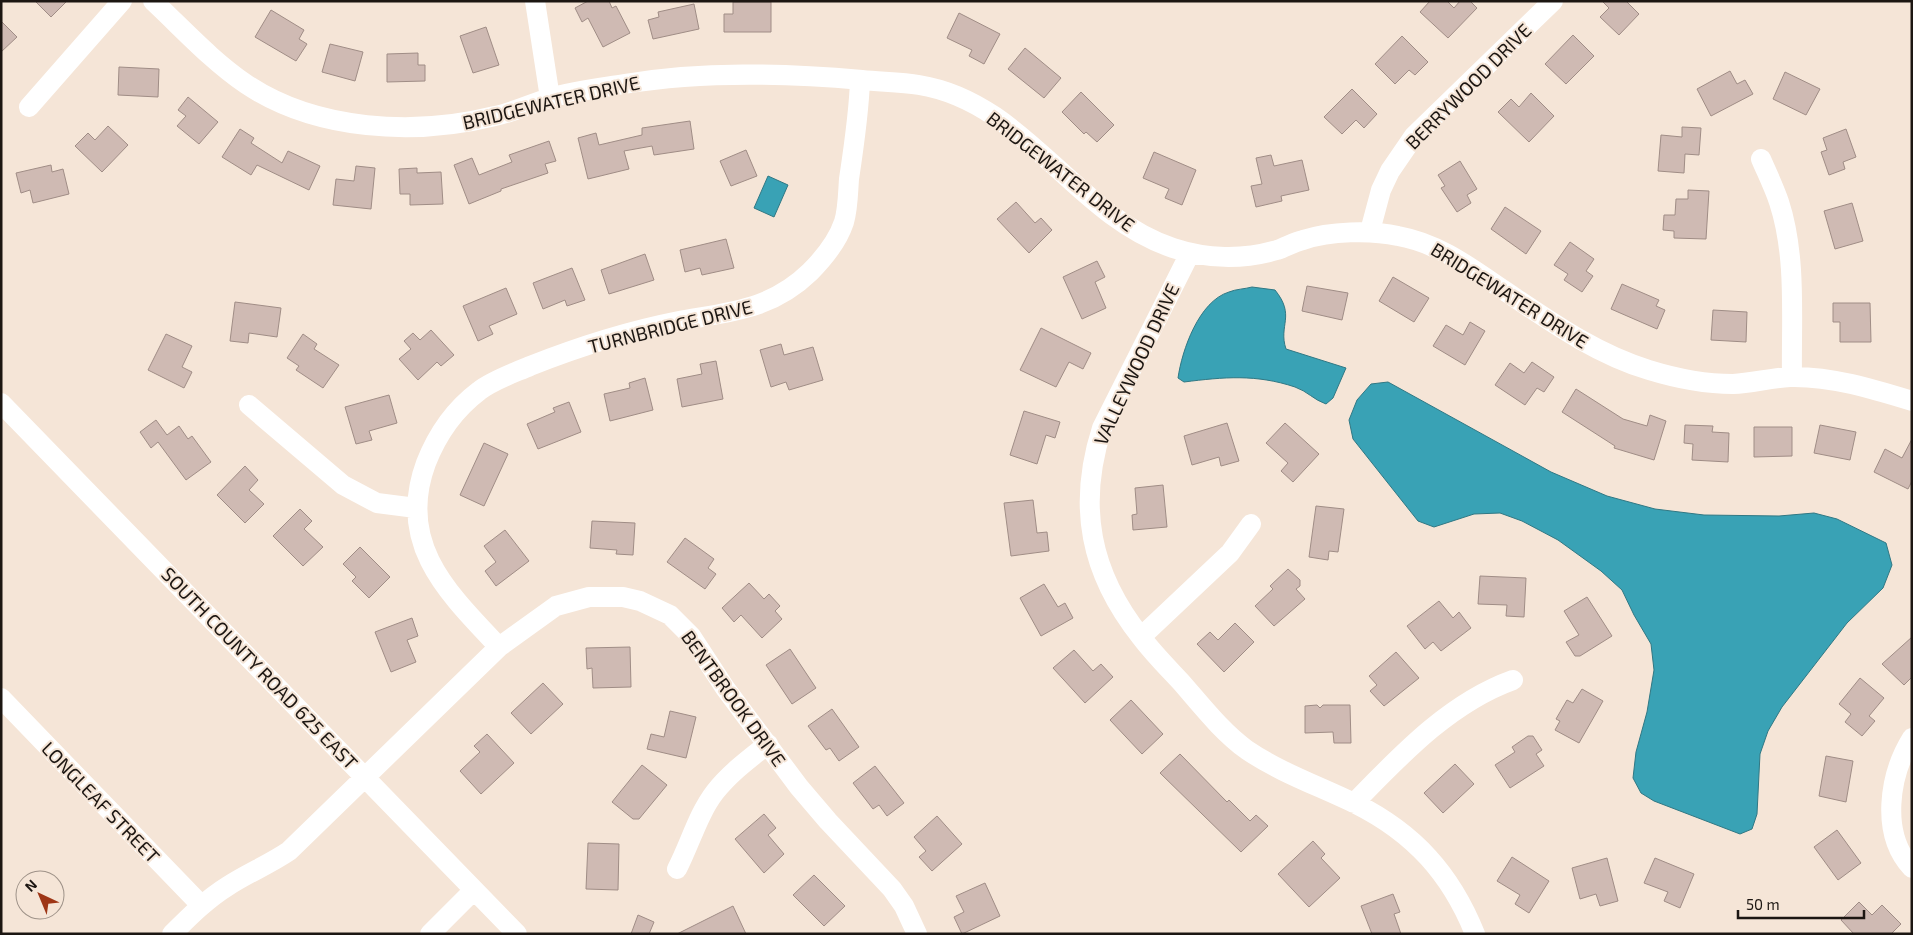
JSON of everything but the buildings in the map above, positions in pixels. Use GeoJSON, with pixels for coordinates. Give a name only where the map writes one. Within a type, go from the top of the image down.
{"type":"FeatureCollection","features":[{"type":"Feature","properties":{"kind":"street"},"geometry":{"type":"LineString","coordinates":[[29,106],[122,1]]}},
{"type":"Feature","properties":{"kind":"street","name":"BRIDGEWATER DRIVE"},"geometry":{"type":"LineString","coordinates":[[153,1],[213,58],[251,87],[279,102],[317,115],[375,125],[435,126],[494,117],[550,98],[629,83],[722,74],[796,75],[922,86],[945,92],[980,108],[1007,124],[1079,190],[1107,212],[1151,239],[1190,253],[1210,256],[1251,256],[1271,252],[1305,239],[1370,231],[1419,240],[1436,247],[1570,335],[1596,349],[1641,367],[1678,377],[1732,384],[1792,377],[1856,385],[1912,401]]}},
{"type":"Feature","properties":{"kind":"street"},"geometry":{"type":"LineString","coordinates":[[535,1],[550,98]]}},
{"type":"Feature","properties":{"kind":"street","name":"BERRYWOOD DRIVE"},"geometry":{"type":"LineString","coordinates":[[1370,231],[1374,210],[1387,177],[1401,153],[1414,136],[1553,1]]}},
{"type":"Feature","properties":{"kind":"street","name":"TURNBRIDGE DRIVE"},"geometry":{"type":"LineString","coordinates":[[499,647],[451,596],[439,580],[423,544],[416,508],[423,472],[439,435],[464,404],[481,389],[519,371],[598,341],[638,330],[753,307],[780,295],[810,271],[834,241],[844,221],[860,80]]}},
{"type":"Feature","properties":{"kind":"street"},"geometry":{"type":"LineString","coordinates":[[1761,159],[1779,202],[1788,242],[1791,268],[1792,377]]}},
{"type":"Feature","properties":{"kind":"street","name":"VALLEYWOOD DRIVE"},"geometry":{"type":"LineString","coordinates":[[1190,253],[1102,428],[1091,471],[1089,515],[1102,574],[1140,637],[1228,734],[1268,763],[1318,788],[1354,803],[1398,830],[1417,845],[1442,871],[1461,900],[1476,934]]}},
{"type":"Feature","properties":{"kind":"street","name":"SOUTH COUNTY ROAD 625 EAST"},"geometry":{"type":"LineString","coordinates":[[1,404],[517,934]]}},
{"type":"Feature","properties":{"kind":"street"},"geometry":{"type":"LineString","coordinates":[[249,405],[343,485],[377,502],[416,508]]}},
{"type":"Feature","properties":{"kind":"street"},"geometry":{"type":"LineString","coordinates":[[1140,637],[1230,553],[1251,524]]}},
{"type":"Feature","properties":{"kind":"street","name":"BENTBROOK DRIVE"},"geometry":{"type":"LineString","coordinates":[[172,934],[201,905],[229,885],[261,869],[289,851],[499,647],[556,606],[572,601],[606,596],[640,601],[670,615],[691,636],[725,688],[828,821],[892,889],[904,906],[917,934]]}},
{"type":"Feature","properties":{"kind":"street"},"geometry":{"type":"LineString","coordinates":[[1354,803],[1433,728],[1470,701],[1494,687],[1513,680]]}},
{"type":"Feature","properties":{"kind":"street","name":"LONGLEAF STREET"},"geometry":{"type":"LineString","coordinates":[[4,706],[201,905]]}},
{"type":"Feature","properties":{"kind":"street"},"geometry":{"type":"LineString","coordinates":[[1912,738],[1904,751],[1895,777],[1891,815],[1900,852],[1912,868]]}},
{"type":"Feature","properties":{"kind":"street"},"geometry":{"type":"LineString","coordinates":[[677,869],[700,817],[714,793],[728,777],[768,744]]}},
{"type":"Feature","properties":{"kind":"street"},"geometry":{"type":"LineString","coordinates":[[430,934],[474,890]]}},
{"type":"Feature","properties":{"kind":"water"},"geometry":{"type":"Polygon","coordinates":[[[768,176],[788,185],[774,217],[754,208],[768,176]]]}},
{"type":"Feature","properties":{"kind":"water"},"geometry":{"type":"Polygon","coordinates":[[[1252,287],[1275,290],[1281,299],[1286,314],[1284,341],[1286,349],[1346,368],[1333,398],[1326,404],[1299,389],[1267,380],[1226,378],[1184,382],[1178,378],[1188,341],[1209,305],[1218,297],[1229,292],[1252,287]]]}},
{"type":"Feature","properties":{"kind":"water"},"geometry":{"type":"Polygon","coordinates":[[[1388,382],[1551,472],[1607,496],[1655,509],[1704,515],[1779,516],[1814,513],[1837,519],[1886,543],[1892,565],[1883,588],[1847,623],[1782,707],[1768,731],[1760,754],[1757,814],[1752,829],[1740,834],[1654,801],[1641,793],[1633,778],[1636,752],[1647,712],[1654,670],[1651,644],[1622,590],[1601,571],[1558,540],[1522,521],[1500,513],[1474,514],[1434,527],[1418,521],[1353,439],[1349,420],[1357,400],[1371,384],[1388,382]]]}}]}
